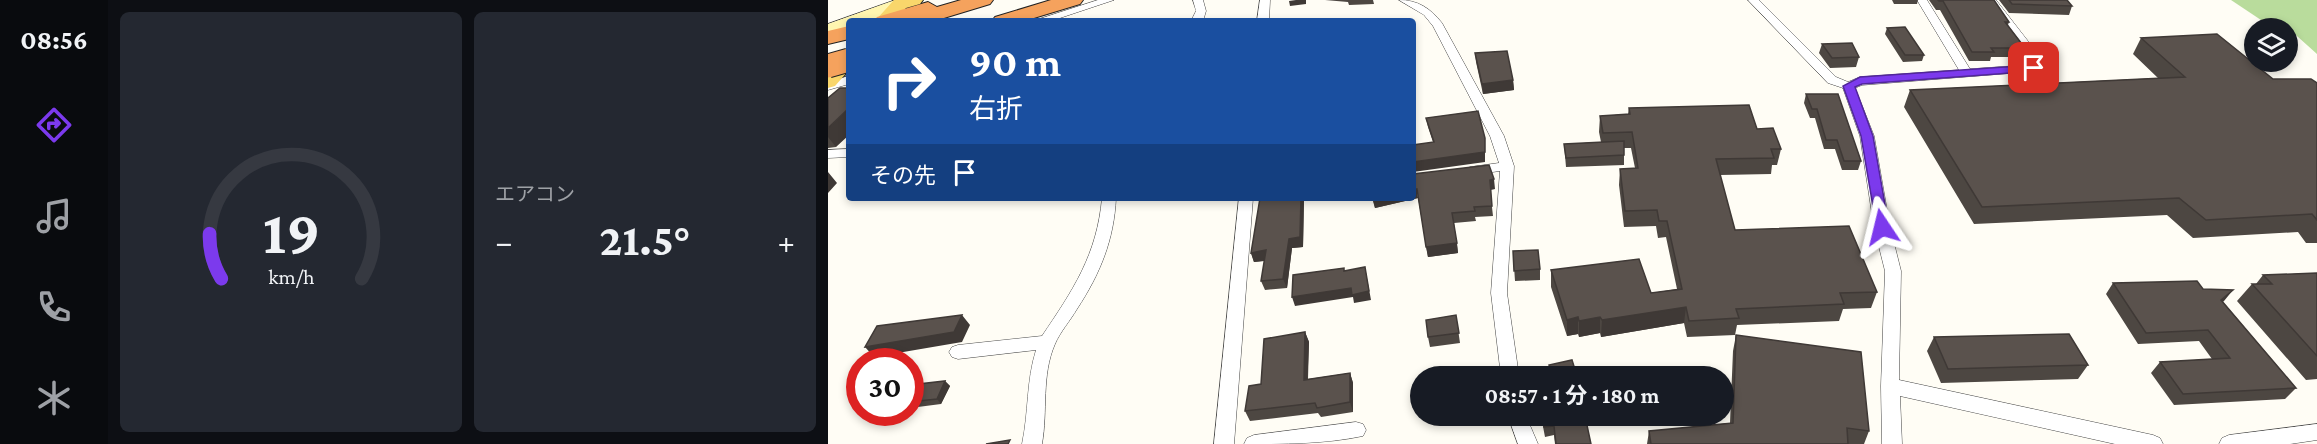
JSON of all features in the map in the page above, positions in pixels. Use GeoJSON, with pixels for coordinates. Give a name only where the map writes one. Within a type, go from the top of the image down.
{"type":"FeatureCollection","features":[{"type":"Feature","properties":{"kind":"highway"},"geometry":{"type":"LineString","coordinates":[[894,18],[954,0]]}},
{"type":"Feature","properties":{"kind":"highway"},"geometry":{"type":"LineString","coordinates":[[907,6],[983,0]]}},
{"type":"Feature","properties":{"kind":"highway"},"geometry":{"type":"LineString","coordinates":[[986,18],[1046,0]]}},
{"type":"Feature","properties":{"kind":"highway"},"geometry":{"type":"LineString","coordinates":[[1012,18],[1073,0]]}},
{"type":"Feature","properties":{"kind":"highway"},"geometry":{"type":"LineString","coordinates":[[828,38],[846,33]]}},
{"type":"Feature","properties":{"kind":"highway"},"geometry":{"type":"LineString","coordinates":[[828,46],[846,40]]}},
{"type":"Feature","properties":{"kind":"highway"},"geometry":{"type":"LineString","coordinates":[[828,66],[846,60]]}},
{"type":"Feature","properties":{"kind":"highway"},"geometry":{"type":"LineString","coordinates":[[828,73],[846,68]]}},
{"type":"Feature","properties":{"kind":"main road"},"geometry":{"type":"LineString","coordinates":[[889,18],[907,6]]}},
{"type":"Feature","properties":{"kind":"main road"},"geometry":{"type":"LineString","coordinates":[[828,84],[846,63]]}},
{"type":"Feature","properties":{"kind":"street"},"geometry":{"type":"LineString","coordinates":[[1049,18],[1109,0]]}},
{"type":"Feature","properties":{"kind":"street"},"geometry":{"type":"LineString","coordinates":[[1198,0],[1201,11],[1198,18]]}},
{"type":"Feature","properties":{"kind":"street"},"geometry":{"type":"LineString","coordinates":[[1263,18],[1265,0]]}},
{"type":"Feature","properties":{"kind":"street"},"geometry":{"type":"LineString","coordinates":[[1404,0],[1428,13],[1438,25],[1497,136],[1507,166],[1500,293],[1509,366]]}},
{"type":"Feature","properties":{"kind":"street"},"geometry":{"type":"LineString","coordinates":[[1753,0],[1832,80],[1848,86],[1860,81],[2034,68],[2032,54],[1990,0]]}},
{"type":"Feature","properties":{"kind":"street"},"geometry":{"type":"LineString","coordinates":[[1922,1],[1966,72]]}},
{"type":"Feature","properties":{"kind":"street"},"geometry":{"type":"LineString","coordinates":[[865,18],[907,6]]}},
{"type":"Feature","properties":{"kind":"street"},"geometry":{"type":"LineString","coordinates":[[828,29],[846,24]]}},
{"type":"Feature","properties":{"kind":"street"},"geometry":{"type":"LineString","coordinates":[[828,84],[846,81]]}},
{"type":"Feature","properties":{"kind":"street"},"geometry":{"type":"LineString","coordinates":[[1848,86],[1867,136],[1882,227],[1893,271],[1890,386],[1892,444]]}},
{"type":"Feature","properties":{"kind":"street"},"geometry":{"type":"LineString","coordinates":[[828,154],[846,153]]}},
{"type":"Feature","properties":{"kind":"street"},"geometry":{"type":"LineString","coordinates":[[1460,172],[1507,166]]}},
{"type":"Feature","properties":{"kind":"street"},"geometry":{"type":"LineString","coordinates":[[1032,444],[1037,419],[1037,375],[1047,342],[1100,257],[1107,228],[1109,201]]}},
{"type":"Feature","properties":{"kind":"street"},"geometry":{"type":"LineString","coordinates":[[1224,444],[1246,201]]}},
{"type":"Feature","properties":{"kind":"street"},"geometry":{"type":"LineString","coordinates":[[958,352],[1047,342]]}},
{"type":"Feature","properties":{"kind":"street"},"geometry":{"type":"LineString","coordinates":[[1890,386],[2153,444]]}},
{"type":"Feature","properties":{"kind":"street"},"geometry":{"type":"LineString","coordinates":[[1521,426],[1528,444]]}},
{"type":"Feature","properties":{"kind":"street"},"geometry":{"type":"LineString","coordinates":[[1254,444],[1356,430]]}},
{"type":"Feature","properties":{"kind":"street"},"geometry":{"type":"LineString","coordinates":[[2229,444],[2317,432]]}},
{"type":"Feature","properties":{"kind":"green space"},"geometry":{"type":"Polygon","coordinates":[[[2231,0],[2317,0],[2317,54],[2298,37],[2298,18],[2258,18],[2231,0]]]}},
{"type":"Feature","properties":{"kind":"building"},"geometry":{"type":"Polygon","coordinates":[[[1938,0],[1994,0],[2009,22],[2005,22],[2025,48],[1991,48],[1994,52],[1972,52],[1943,1],[1938,0]]]}},
{"type":"Feature","properties":{"kind":"building"},"geometry":{"type":"Polygon","coordinates":[[[2009,0],[2067,0],[2072,6],[2012,4],[2009,0]]]}},
{"type":"Feature","properties":{"kind":"building"},"geometry":{"type":"Polygon","coordinates":[[[1905,27],[1924,55],[1905,55],[1887,28],[1905,27]]]}},
{"type":"Feature","properties":{"kind":"building"},"geometry":{"type":"Polygon","coordinates":[[[2217,34],[2244,56],[2244,72],[2264,72],[2273,79],[2311,79],[2317,83],[2317,220],[2312,214],[2206,220],[2179,198],[1982,207],[1910,90],[2185,77],[2141,38],[2217,34]]]}},
{"type":"Feature","properties":{"kind":"building"},"geometry":{"type":"Polygon","coordinates":[[[1852,43],[1859,57],[1832,58],[1822,44],[1852,43]]]}},
{"type":"Feature","properties":{"kind":"building"},"geometry":{"type":"Polygon","coordinates":[[[1507,51],[1513,80],[1482,84],[1475,53],[1507,51]]]}},
{"type":"Feature","properties":{"kind":"building"},"geometry":{"type":"Polygon","coordinates":[[[840,88],[846,88],[846,111],[828,128],[828,98],[840,88]]]}},
{"type":"Feature","properties":{"kind":"building"},"geometry":{"type":"Polygon","coordinates":[[[1806,94],[1838,94],[1861,161],[1844,161],[1837,140],[1826,140],[1817,109],[1812,109],[1806,94]]]}},
{"type":"Feature","properties":{"kind":"building"},"geometry":{"type":"Polygon","coordinates":[[[1749,105],[1757,129],[1773,128],[1781,149],[1771,149],[1774,158],[1716,159],[1735,230],[1849,226],[1877,292],[1840,293],[1844,304],[1736,309],[1739,318],[1689,321],[1686,307],[1602,320],[1600,317],[1579,321],[1578,317],[1567,320],[1551,270],[1639,259],[1651,293],[1682,289],[1667,221],[1659,221],[1657,210],[1625,211],[1620,169],[1638,168],[1632,132],[1603,133],[1600,116],[1630,114],[1629,108],[1749,105]]]}},
{"type":"Feature","properties":{"kind":"building"},"geometry":{"type":"Polygon","coordinates":[[[1478,111],[1485,138],[1485,152],[1416,162],[1416,145],[1434,142],[1426,118],[1478,111]]]}},
{"type":"Feature","properties":{"kind":"building"},"geometry":{"type":"Polygon","coordinates":[[[1624,141],[1624,155],[1566,158],[1564,144],[1624,141]]]}},
{"type":"Feature","properties":{"kind":"building"},"geometry":{"type":"Polygon","coordinates":[[[1489,165],[1494,179],[1490,180],[1492,206],[1474,207],[1475,211],[1452,213],[1457,243],[1426,247],[1416,189],[1416,174],[1489,165]]]}},
{"type":"Feature","properties":{"kind":"building"},"geometry":{"type":"Polygon","coordinates":[[[1260,201],[1301,201],[1300,237],[1289,239],[1283,279],[1261,281],[1266,250],[1251,253],[1260,201]]]}},
{"type":"Feature","properties":{"kind":"building"},"geometry":{"type":"Polygon","coordinates":[[[1538,250],[1540,269],[1514,271],[1513,251],[1538,250]]]}},
{"type":"Feature","properties":{"kind":"building"},"geometry":{"type":"Polygon","coordinates":[[[1365,267],[1369,291],[1352,295],[1351,288],[1292,297],[1293,275],[1365,267]]]}},
{"type":"Feature","properties":{"kind":"building"},"geometry":{"type":"Polygon","coordinates":[[[2317,273],[2317,356],[2252,284],[2272,284],[2263,275],[2317,273]]]}},
{"type":"Feature","properties":{"kind":"building"},"geometry":{"type":"Polygon","coordinates":[[[2197,281],[2203,289],[2233,290],[2221,300],[2296,388],[2183,394],[2160,362],[2230,358],[2208,330],[2146,333],[2113,283],[2197,281]]]}},
{"type":"Feature","properties":{"kind":"building"},"geometry":{"type":"Polygon","coordinates":[[[962,315],[954,332],[865,347],[877,326],[962,315]]]}},
{"type":"Feature","properties":{"kind":"building"},"geometry":{"type":"Polygon","coordinates":[[[1456,315],[1459,333],[1428,337],[1426,320],[1456,315]]]}},
{"type":"Feature","properties":{"kind":"building"},"geometry":{"type":"Polygon","coordinates":[[[1305,332],[1304,380],[1350,373],[1350,402],[1317,408],[1315,403],[1245,411],[1249,386],[1261,384],[1264,339],[1305,332]]]}},
{"type":"Feature","properties":{"kind":"building"},"geometry":{"type":"Polygon","coordinates":[[[2069,334],[2088,365],[1948,369],[1934,337],[2069,334]]]}},
{"type":"Feature","properties":{"kind":"building"},"geometry":{"type":"Polygon","coordinates":[[[1736,335],[1861,352],[1869,431],[1847,428],[1848,444],[1651,444],[1649,431],[1702,426],[1734,426],[1736,335]]]}},
{"type":"Feature","properties":{"kind":"building"},"geometry":{"type":"Polygon","coordinates":[[[1572,360],[1574,366],[1549,366],[1572,360]]]}},
{"type":"Feature","properties":{"kind":"building"},"geometry":{"type":"Polygon","coordinates":[[[945,381],[937,399],[924,400],[924,383],[945,381]]]}},
{"type":"Feature","properties":{"kind":"building"},"geometry":{"type":"Polygon","coordinates":[[[1554,426],[1587,426],[1591,444],[1556,444],[1554,426]]]}},
{"type":"Feature","properties":{"kind":"building"},"geometry":{"type":"Polygon","coordinates":[[[1010,440],[1008,444],[986,444],[1010,440]]]}},
{"type":"Feature","properties":{"kind":"route"},"geometry":{"type":"LineString","coordinates":[[1882,227],[1867,136],[1848,86],[1860,81],[2034,68]]}}]}
